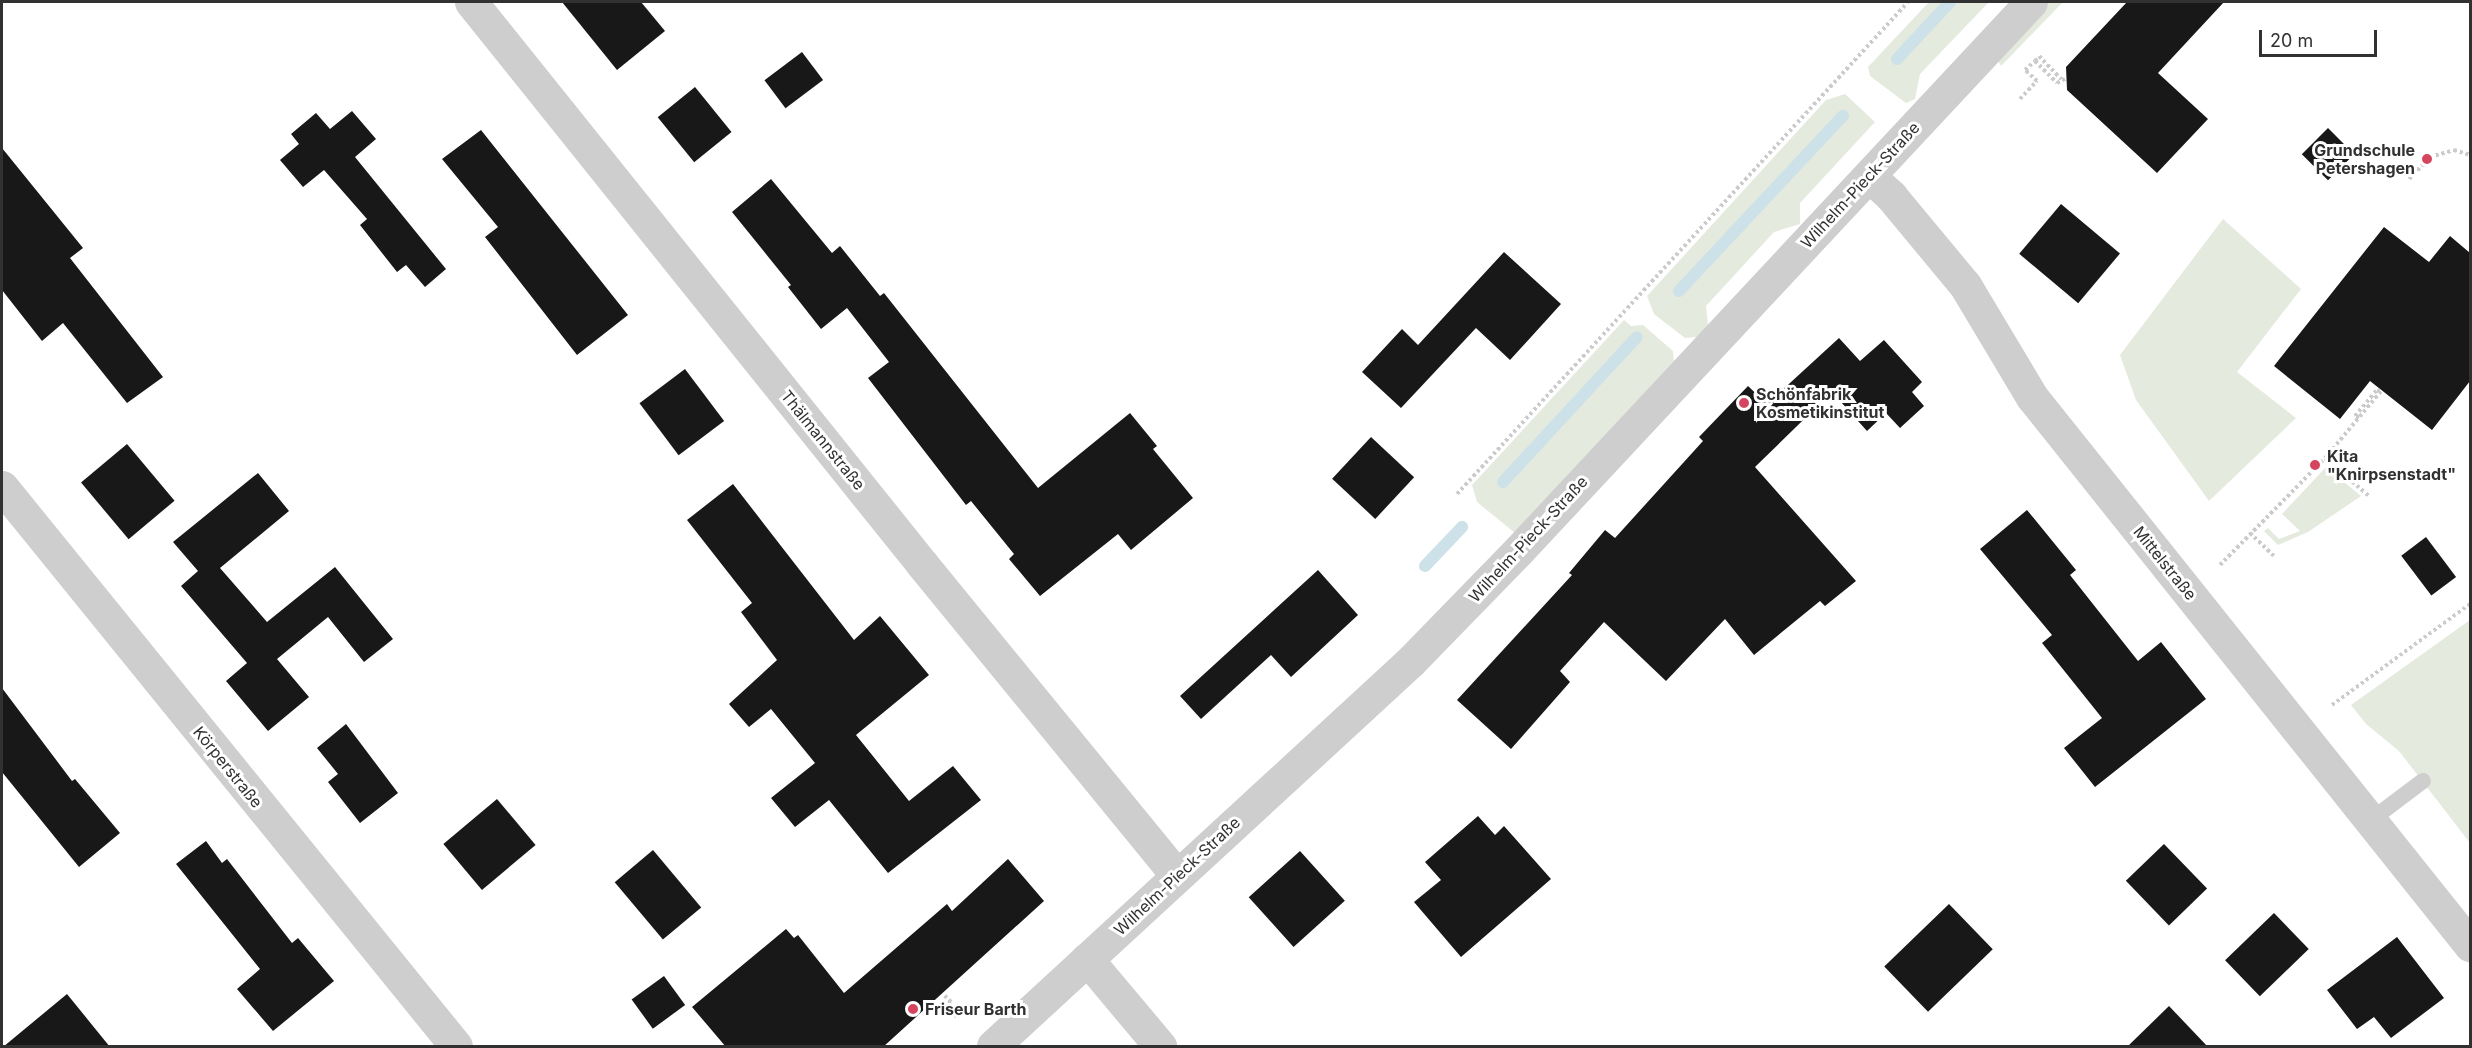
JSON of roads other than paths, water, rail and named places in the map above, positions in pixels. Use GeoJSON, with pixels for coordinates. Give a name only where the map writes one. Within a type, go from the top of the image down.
{"type":"FeatureCollection","features":[{"type":"Feature","properties":{"kind":"street","name":"Thälmannstraße"},"geometry":{"type":"LineString","coordinates":[[471,2],[922,564],[1178,876]]}},
{"type":"Feature","properties":{"kind":"street","name":"Wilhelm-Pieck-Straße"},"geometry":{"type":"LineString","coordinates":[[993,1047],[1418,654],[1519,550],[2031,2]]}},
{"type":"Feature","properties":{"kind":"street","name":"Mittelstraße"},"geometry":{"type":"LineString","coordinates":[[1869,176],[1891,196],[1965,285],[2032,398],[2470,945]]}},
{"type":"Feature","properties":{"kind":"street","name":"Körperstraße"},"geometry":{"type":"LineString","coordinates":[[2,487],[456,1047]]}},
{"type":"Feature","properties":{"kind":"street"},"geometry":{"type":"LineString","coordinates":[[1087,959],[1160,1047]]}},
{"type":"Feature","properties":{"kind":"lane"},"geometry":{"type":"LineString","coordinates":[[2371,820],[2422,781]]}},
{"type":"Feature","properties":{"kind":"waterway"},"geometry":{"type":"LineString","coordinates":[[1897,59],[1950,2]]}},
{"type":"Feature","properties":{"kind":"waterway"},"geometry":{"type":"LineString","coordinates":[[1679,291],[1843,116]]}},
{"type":"Feature","properties":{"kind":"waterway"},"geometry":{"type":"LineString","coordinates":[[1503,482],[1637,337]]}},
{"type":"Feature","properties":{"kind":"waterway"},"geometry":{"type":"LineString","coordinates":[[1425,566],[1462,527]]}},
{"type":"Feature","properties":{"kind":"place","name":"Grundschule Petershagen"},"geometry":{"type":"Point","coordinates":[2427,159]}},
{"type":"Feature","properties":{"kind":"place","name":"Schönfabrik Kosmetikinstitut"},"geometry":{"type":"Point","coordinates":[1744,403]}},
{"type":"Feature","properties":{"kind":"place","name":"Kita \"Knirpsenstadt\""},"geometry":{"type":"Point","coordinates":[2315,465]}},
{"type":"Feature","properties":{"kind":"place","name":"Friseur Barth"},"geometry":{"type":"Point","coordinates":[913,1009]}}]}
